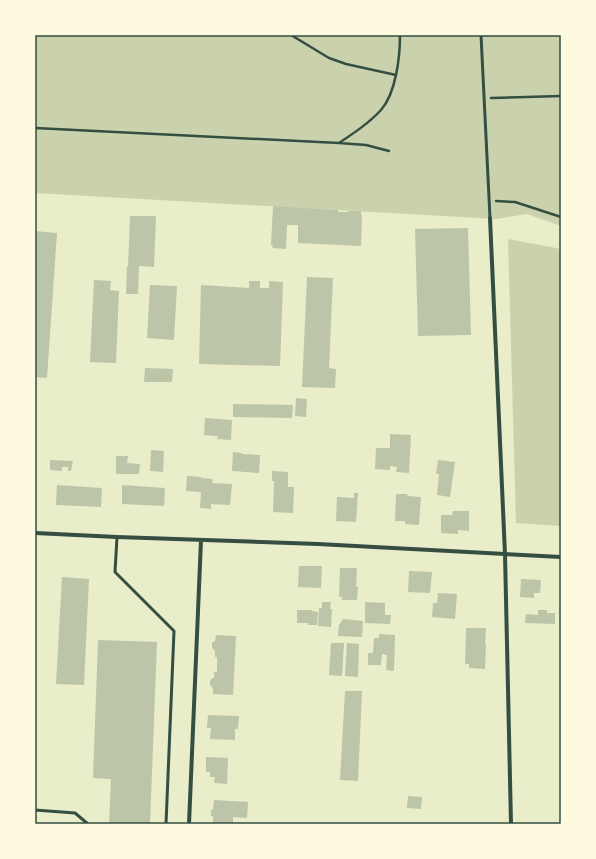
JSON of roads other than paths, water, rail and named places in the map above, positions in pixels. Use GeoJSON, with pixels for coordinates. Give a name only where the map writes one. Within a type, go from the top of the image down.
{"type":"FeatureCollection","features":[{"type":"Feature","properties":{"kind":"street"},"geometry":{"type":"LineString","coordinates":[[490,218],[505,554],[511,824]]}},
{"type":"Feature","properties":{"kind":"street"},"geometry":{"type":"LineString","coordinates":[[35,533],[318,544],[561,557]]}},
{"type":"Feature","properties":{"kind":"street"},"geometry":{"type":"LineString","coordinates":[[189,824],[201,540]]}},
{"type":"Feature","properties":{"kind":"lane"},"geometry":{"type":"LineString","coordinates":[[482,35],[490,218]]}},
{"type":"Feature","properties":{"kind":"lane"},"geometry":{"type":"LineString","coordinates":[[117,537],[115,572],[174,631],[166,824]]}},
{"type":"Feature","properties":{"kind":"lane"},"geometry":{"type":"LineString","coordinates":[[35,810],[75,814],[88,824]]}}]}
